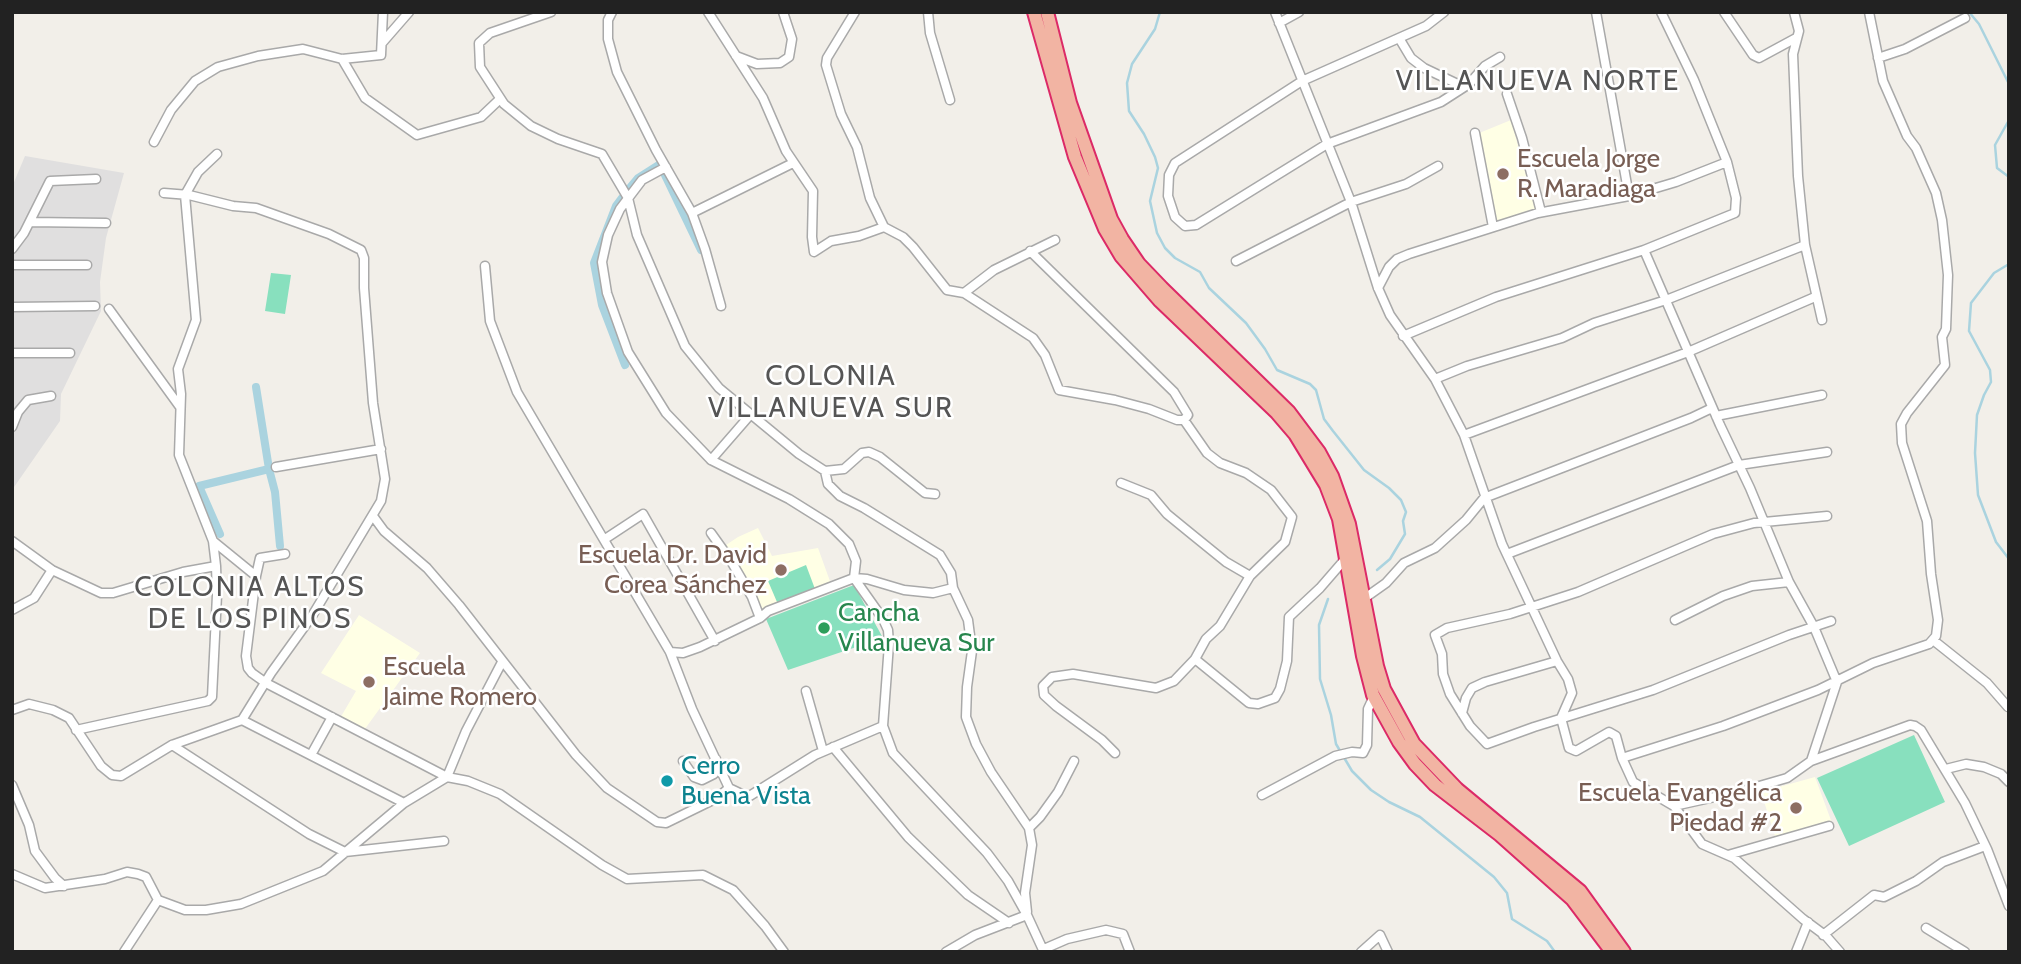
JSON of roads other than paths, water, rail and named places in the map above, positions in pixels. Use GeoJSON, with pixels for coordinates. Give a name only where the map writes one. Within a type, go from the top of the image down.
{"type":"FeatureCollection","features":[{"type":"Feature","properties":{"kind":"highway"},"geometry":{"type":"LineString","coordinates":[[1034,12],[1075,157],[1105,229],[1121,256],[1144,284],[1277,413],[1295,434],[1326,485],[1350,554],[1359,601],[1384,689],[1414,744],[1457,789],[1580,891],[1624,952]]}},
{"type":"Feature","properties":{"kind":"highway"},"geometry":{"type":"LineString","coordinates":[[1047,12],[1070,103],[1111,219],[1122,239],[1139,264],[1305,431],[1319,452],[1340,496],[1349,524],[1350,554]]}},
{"type":"Feature","properties":{"kind":"highway"},"geometry":{"type":"LineString","coordinates":[[1359,601],[1363,656],[1374,696],[1399,742],[1435,785],[1509,843],[1572,899],[1612,952]]}},
{"type":"Feature","properties":{"kind":"street"},"geometry":{"type":"LineString","coordinates":[[154,142],[171,110],[195,81],[218,66],[303,49],[342,59],[381,55],[383,12]]}},
{"type":"Feature","properties":{"kind":"street"},"geometry":{"type":"LineString","coordinates":[[382,43],[409,12]]}},
{"type":"Feature","properties":{"kind":"street"},"geometry":{"type":"LineString","coordinates":[[551,12],[490,33],[479,43],[481,67],[500,99],[531,126],[558,139],[602,154],[628,198],[637,235],[685,346],[719,388],[799,454],[825,471],[844,469],[862,453],[869,452],[880,457],[925,493],[935,495]]}},
{"type":"Feature","properties":{"kind":"street"},"geometry":{"type":"LineString","coordinates":[[612,12],[608,20],[608,38],[617,72],[692,212],[721,306]]}},
{"type":"Feature","properties":{"kind":"street"},"geometry":{"type":"LineString","coordinates":[[708,12],[763,98],[793,163],[813,191],[814,252],[831,242],[884,227]]}},
{"type":"Feature","properties":{"kind":"street"},"geometry":{"type":"LineString","coordinates":[[736,56],[757,64],[780,63],[789,57],[792,39],[783,12]]}},
{"type":"Feature","properties":{"kind":"street"},"geometry":{"type":"LineString","coordinates":[[855,12],[827,58],[826,65],[841,114],[857,147],[870,198],[884,227],[903,237],[947,290],[964,293],[1032,338],[1045,355],[1059,390],[1115,400],[1184,420]]}},
{"type":"Feature","properties":{"kind":"street"},"geometry":{"type":"LineString","coordinates":[[928,12],[930,33],[950,100]]}},
{"type":"Feature","properties":{"kind":"street"},"geometry":{"type":"LineString","coordinates":[[1275,12],[1351,202],[1378,288],[1390,315],[1435,379],[1464,435],[1507,555],[1568,679],[1572,693],[1561,719],[1569,748],[1576,751],[1609,732],[1616,736],[1633,782],[1674,806],[1702,845],[1734,858],[1840,952]]}},
{"type":"Feature","properties":{"kind":"street"},"geometry":{"type":"LineString","coordinates":[[1279,23],[1299,12]]}},
{"type":"Feature","properties":{"kind":"street"},"geometry":{"type":"LineString","coordinates":[[1444,12],[1426,26],[1302,81],[1175,163],[1169,175],[1168,196],[1171,211],[1185,226],[1196,225],[1327,144],[1441,102],[1500,57]]}},
{"type":"Feature","properties":{"kind":"street"},"geometry":{"type":"LineString","coordinates":[[1596,12],[1629,196]]}},
{"type":"Feature","properties":{"kind":"street"},"geometry":{"type":"LineString","coordinates":[[1403,336],[1496,297],[1644,250],[1734,213],[1736,198],[1727,162],[1694,80],[1661,12]]}},
{"type":"Feature","properties":{"kind":"street"},"geometry":{"type":"LineString","coordinates":[[1724,12],[1753,55],[1759,58],[1796,38]]}},
{"type":"Feature","properties":{"kind":"street"},"geometry":{"type":"LineString","coordinates":[[1794,12],[1799,31],[1793,54],[1798,176],[1805,245],[1822,320]]}},
{"type":"Feature","properties":{"kind":"street"},"geometry":{"type":"LineString","coordinates":[[1622,758],[1723,726],[1837,682],[1873,663],[1929,644],[1936,636],[1938,620],[1927,521],[1902,443],[1902,424],[1907,413],[1945,365],[1942,337],[1945,329],[1948,275],[1942,220],[1936,194],[1883,81],[1868,12]]}},
{"type":"Feature","properties":{"kind":"street"},"geometry":{"type":"LineString","coordinates":[[1878,58],[1905,48],[1965,18]]}},
{"type":"Feature","properties":{"kind":"street"},"geometry":{"type":"LineString","coordinates":[[1399,38],[1411,58],[1424,68],[1464,87]]}},
{"type":"Feature","properties":{"kind":"street"},"geometry":{"type":"LineString","coordinates":[[342,59],[365,97],[418,135],[481,117],[500,99]]}},
{"type":"Feature","properties":{"kind":"street"},"geometry":{"type":"LineString","coordinates":[[1507,94],[1522,138],[1541,212]]}},
{"type":"Feature","properties":{"kind":"street"},"geometry":{"type":"LineString","coordinates":[[1475,133],[1493,227]]}},
{"type":"Feature","properties":{"kind":"street"},"geometry":{"type":"LineString","coordinates":[[76,730],[208,701],[214,690],[216,566],[213,541],[179,455],[178,369],[196,320],[185,194],[198,172],[217,153]]}},
{"type":"Feature","properties":{"kind":"street"},"geometry":{"type":"LineString","coordinates":[[1378,288],[1389,267],[1397,259],[1541,212],[1629,196],[1676,182],[1727,162]]}},
{"type":"Feature","properties":{"kind":"street"},"geometry":{"type":"LineString","coordinates":[[692,212],[793,163]]}},
{"type":"Feature","properties":{"kind":"street"},"geometry":{"type":"LineString","coordinates":[[1236,261],[1351,202],[1406,184],[1438,166]]}},
{"type":"Feature","properties":{"kind":"street"},"geometry":{"type":"LineString","coordinates":[[666,167],[642,180],[628,198],[608,236],[601,262],[607,293],[628,352],[666,413],[710,460],[789,499],[829,524],[849,544],[856,561],[854,578],[888,630],[883,726],[893,753],[987,853],[1008,881],[1044,950],[1068,939],[1105,930],[1123,934],[1130,952]]}},
{"type":"Feature","properties":{"kind":"street"},"geometry":{"type":"LineString","coordinates":[[12,249],[30,222],[50,181],[96,179]]}},
{"type":"Feature","properties":{"kind":"street"},"geometry":{"type":"LineString","coordinates":[[12,710],[29,704],[53,710],[69,718],[102,766],[112,775],[121,776],[172,745],[242,720],[312,616],[380,501],[385,479],[373,402],[364,258],[361,250],[329,234],[256,208],[233,206],[185,194],[164,193]]}},
{"type":"Feature","properties":{"kind":"street"},"geometry":{"type":"LineString","coordinates":[[30,222],[106,223]]}},
{"type":"Feature","properties":{"kind":"street"},"geometry":{"type":"LineString","coordinates":[[964,293],[993,270],[1055,240]]}},
{"type":"Feature","properties":{"kind":"street"},"geometry":{"type":"LineString","coordinates":[[1435,379],[1467,366],[1562,338],[1594,323],[1666,300],[1805,245]]}},
{"type":"Feature","properties":{"kind":"street"},"geometry":{"type":"LineString","coordinates":[[1644,250],[1789,582],[1814,626],[1837,682],[1811,761]]}},
{"type":"Feature","properties":{"kind":"street"},"geometry":{"type":"LineString","coordinates":[[1030,251],[1077,300],[1174,392],[1188,415],[1184,420]]}},
{"type":"Feature","properties":{"kind":"street"},"geometry":{"type":"LineString","coordinates":[[12,265],[87,265]]}},
{"type":"Feature","properties":{"kind":"street"},"geometry":{"type":"LineString","coordinates":[[485,265],[490,321],[517,392],[670,652],[692,709],[729,788],[748,797],[823,751],[883,726]]}},
{"type":"Feature","properties":{"kind":"street"},"geometry":{"type":"LineString","coordinates":[[1464,435],[1688,352],[1815,297]]}},
{"type":"Feature","properties":{"kind":"street"},"geometry":{"type":"LineString","coordinates":[[12,307],[95,306]]}},
{"type":"Feature","properties":{"kind":"street"},"geometry":{"type":"LineString","coordinates":[[109,309],[180,407]]}},
{"type":"Feature","properties":{"kind":"street"},"geometry":{"type":"LineString","coordinates":[[12,353],[70,353]]}},
{"type":"Feature","properties":{"kind":"street"},"geometry":{"type":"LineString","coordinates":[[1359,601],[1386,583],[1404,563],[1435,548],[1485,498],[1691,418],[1822,395]]}},
{"type":"Feature","properties":{"kind":"street"},"geometry":{"type":"LineString","coordinates":[[12,427],[18,412],[28,400],[51,397]]}},
{"type":"Feature","properties":{"kind":"street"},"geometry":{"type":"LineString","coordinates":[[710,460],[751,414]]}},
{"type":"Feature","properties":{"kind":"street"},"geometry":{"type":"LineString","coordinates":[[1115,753],[1044,695],[1043,686],[1052,677],[1073,674],[1156,688],[1174,681],[1195,659],[1206,639],[1220,626],[1250,576],[1284,542],[1292,517],[1271,491],[1246,473],[1220,463],[1207,453],[1184,420]]}},
{"type":"Feature","properties":{"kind":"street"},"geometry":{"type":"LineString","coordinates":[[276,467],[381,449]]}},
{"type":"Feature","properties":{"kind":"street"},"geometry":{"type":"LineString","coordinates":[[1507,555],[1739,465],[1827,452]]}},
{"type":"Feature","properties":{"kind":"street"},"geometry":{"type":"LineString","coordinates":[[825,471],[828,484],[840,496],[940,555],[951,573],[953,589],[968,620],[971,641],[967,717],[976,744],[991,772],[1029,828],[1032,845],[1025,894],[1027,915]]}},
{"type":"Feature","properties":{"kind":"street"},"geometry":{"type":"LineString","coordinates":[[1121,483],[1150,495],[1189,533],[1226,562],[1250,576]]}},
{"type":"Feature","properties":{"kind":"street"},"geometry":{"type":"LineString","coordinates":[[605,539],[643,514],[715,640]]}},
{"type":"Feature","properties":{"kind":"street"},"geometry":{"type":"LineString","coordinates":[[373,516],[384,531],[427,568],[459,605],[576,755],[607,788],[657,822],[666,823],[717,798],[729,788]]}},
{"type":"Feature","properties":{"kind":"street"},"geometry":{"type":"LineString","coordinates":[[1827,516],[1764,523],[1713,534],[1578,592],[1532,608],[1447,628],[1435,635],[1442,654],[1443,674],[1450,694],[1470,726],[1487,744],[1653,690],[1831,621]]}},
{"type":"Feature","properties":{"kind":"street"},"geometry":{"type":"LineString","coordinates":[[711,533],[732,561],[760,618]]}},
{"type":"Feature","properties":{"kind":"street"},"geometry":{"type":"LineString","coordinates":[[12,541],[52,570],[93,590],[113,593],[183,572],[216,566]]}},
{"type":"Feature","properties":{"kind":"street"},"geometry":{"type":"LineString","coordinates":[[213,541],[256,576]]}},
{"type":"Feature","properties":{"kind":"street"},"geometry":{"type":"LineString","coordinates":[[285,554],[260,558],[257,562],[246,661],[253,673],[447,777],[468,781],[500,794],[602,865],[627,879],[703,875],[733,890],[784,952]]}},
{"type":"Feature","properties":{"kind":"street"},"geometry":{"type":"LineString","coordinates":[[1195,659],[1249,703],[1258,704],[1275,698],[1287,661],[1289,617],[1350,554]]}},
{"type":"Feature","properties":{"kind":"street"},"geometry":{"type":"LineString","coordinates":[[12,610],[34,598],[52,570]]}},
{"type":"Feature","properties":{"kind":"street"},"geometry":{"type":"LineString","coordinates":[[670,652],[682,653],[715,640],[760,618],[768,611],[854,578],[904,590],[933,593],[953,589]]}},
{"type":"Feature","properties":{"kind":"street"},"geometry":{"type":"LineString","coordinates":[[1675,621],[1723,596],[1752,586],[1789,582]]}},
{"type":"Feature","properties":{"kind":"street"},"geometry":{"type":"LineString","coordinates":[[1933,640],[1987,683],[2008,707]]}},
{"type":"Feature","properties":{"kind":"street"},"geometry":{"type":"LineString","coordinates":[[1462,713],[1472,688],[1557,661]]}},
{"type":"Feature","properties":{"kind":"street"},"geometry":{"type":"LineString","coordinates":[[12,874],[45,888],[127,873],[138,874],[146,877],[158,900],[185,910],[241,904],[323,871],[404,803],[447,777],[466,731],[502,662]]}},
{"type":"Feature","properties":{"kind":"street"},"geometry":{"type":"LineString","coordinates":[[806,691],[823,751]]}},
{"type":"Feature","properties":{"kind":"street"},"geometry":{"type":"LineString","coordinates":[[1262,795],[1335,756],[1350,752],[1363,753],[1367,745],[1368,709],[1374,696]]}},
{"type":"Feature","properties":{"kind":"street"},"geometry":{"type":"LineString","coordinates":[[311,755],[332,717]]}},
{"type":"Feature","properties":{"kind":"street"},"geometry":{"type":"LineString","coordinates":[[242,720],[404,803]]}},
{"type":"Feature","properties":{"kind":"street"},"geometry":{"type":"LineString","coordinates":[[1674,806],[1787,778],[1811,761],[1910,725],[1921,730],[1946,769],[1985,846],[2009,906]]}},
{"type":"Feature","properties":{"kind":"street"},"geometry":{"type":"LineString","coordinates":[[172,745],[309,834],[345,852],[444,841]]}},
{"type":"Feature","properties":{"kind":"street"},"geometry":{"type":"LineString","coordinates":[[833,747],[879,805],[956,885],[1009,923]]}},
{"type":"Feature","properties":{"kind":"street"},"geometry":{"type":"LineString","coordinates":[[683,761],[694,776],[706,779],[714,774],[716,758]]}},
{"type":"Feature","properties":{"kind":"street"},"geometry":{"type":"LineString","coordinates":[[1029,828],[1058,792],[1074,761]]}},
{"type":"Feature","properties":{"kind":"street"},"geometry":{"type":"LineString","coordinates":[[1946,769],[1966,764],[1984,767],[2001,774],[2009,782]]}},
{"type":"Feature","properties":{"kind":"street"},"geometry":{"type":"LineString","coordinates":[[12,785],[29,825],[35,851],[64,886]]}},
{"type":"Feature","properties":{"kind":"street"},"geometry":{"type":"LineString","coordinates":[[1728,855],[1829,826]]}},
{"type":"Feature","properties":{"kind":"street"},"geometry":{"type":"LineString","coordinates":[[1823,935],[1874,895],[1884,897],[1916,881],[1943,862],[1985,846]]}},
{"type":"Feature","properties":{"kind":"street"},"geometry":{"type":"LineString","coordinates":[[124,952],[158,900]]}},
{"type":"Feature","properties":{"kind":"street"},"geometry":{"type":"LineString","coordinates":[[946,952],[975,935],[1027,915]]}},
{"type":"Feature","properties":{"kind":"street"},"geometry":{"type":"LineString","coordinates":[[1796,952],[1808,922]]}},
{"type":"Feature","properties":{"kind":"street"},"geometry":{"type":"LineString","coordinates":[[1926,928],[1965,952]]}},
{"type":"Feature","properties":{"kind":"street"},"geometry":{"type":"LineString","coordinates":[[1361,952],[1380,935],[1388,952]]}},
{"type":"Feature","properties":{"kind":"waterway"},"geometry":{"type":"LineString","coordinates":[[1160,12],[1155,29],[1132,64],[1127,83],[1129,111],[1144,134],[1158,168],[1150,201],[1157,233],[1165,248],[1175,258],[1200,272],[1209,288],[1246,323],[1277,370],[1310,384],[1316,390],[1324,419],[1333,431],[1364,470],[1401,500],[1406,512],[1403,521],[1405,534],[1390,559],[1377,570]]}},
{"type":"Feature","properties":{"kind":"waterway"},"geometry":{"type":"LineString","coordinates":[[1969,12],[1979,24],[2009,84]]}},
{"type":"Feature","properties":{"kind":"waterway"},"geometry":{"type":"LineString","coordinates":[[2009,120],[1995,145],[1997,168],[2009,177]]}},
{"type":"Feature","properties":{"kind":"waterway"},"geometry":{"type":"LineString","coordinates":[[628,190],[638,178],[660,164],[661,166]]}},
{"type":"Feature","properties":{"kind":"waterway"},"geometry":{"type":"LineString","coordinates":[[664,173],[701,250]]}},
{"type":"Feature","properties":{"kind":"waterway"},"geometry":{"type":"LineString","coordinates":[[622,198],[616,206],[594,263],[602,305],[625,365]]}},
{"type":"Feature","properties":{"kind":"waterway"},"geometry":{"type":"LineString","coordinates":[[2009,264],[1994,273],[1971,303],[1969,331],[1990,370],[1991,382],[1977,415],[1975,453],[1978,495],[1996,542],[2009,559]]}},
{"type":"Feature","properties":{"kind":"waterway"},"geometry":{"type":"LineString","coordinates":[[256,387],[269,469],[274,468]]}},
{"type":"Feature","properties":{"kind":"waterway"},"geometry":{"type":"LineString","coordinates":[[220,534],[199,486],[269,469],[275,492],[280,546]]}},
{"type":"Feature","properties":{"kind":"waterway"},"geometry":{"type":"LineString","coordinates":[[1328,599],[1319,625],[1320,679],[1336,744],[1352,771],[1371,790],[1420,817],[1494,877],[1507,893],[1512,919],[1547,941],[1555,952]]}},
{"type":"Feature","properties":{"kind":"place","name":"Escuela Jorge R. Maradiaga"},"geometry":{"type":"Point","coordinates":[1503,174]}},
{"type":"Feature","properties":{"kind":"place","name":"Escuela Dr. David Corea Sánchez"},"geometry":{"type":"Point","coordinates":[781,570]}},
{"type":"Feature","properties":{"kind":"place","name":"Cancha Villanueva Sur"},"geometry":{"type":"Point","coordinates":[824,628]}},
{"type":"Feature","properties":{"kind":"place","name":"Escuela Jaime Romero"},"geometry":{"type":"Point","coordinates":[369,682]}},
{"type":"Feature","properties":{"kind":"place","name":"Cerro Buena Vista"},"geometry":{"type":"Point","coordinates":[667,781]}},
{"type":"Feature","properties":{"kind":"place","name":"Escuela Evangélica Piedad #2"},"geometry":{"type":"Point","coordinates":[1796,808]}},
{"type":"Feature","properties":{"kind":"district","name":"VILLANUEVA NORTE"},"geometry":{"type":"Point","coordinates":[1538,82]}},
{"type":"Feature","properties":{"kind":"district","name":"COLONIA VILLANUEVA SUR"},"geometry":{"type":"Point","coordinates":[831,393]}},
{"type":"Feature","properties":{"kind":"district","name":"COLONIA ALTOS DE LOS PINOS"},"geometry":{"type":"Point","coordinates":[250,604]}}]}
